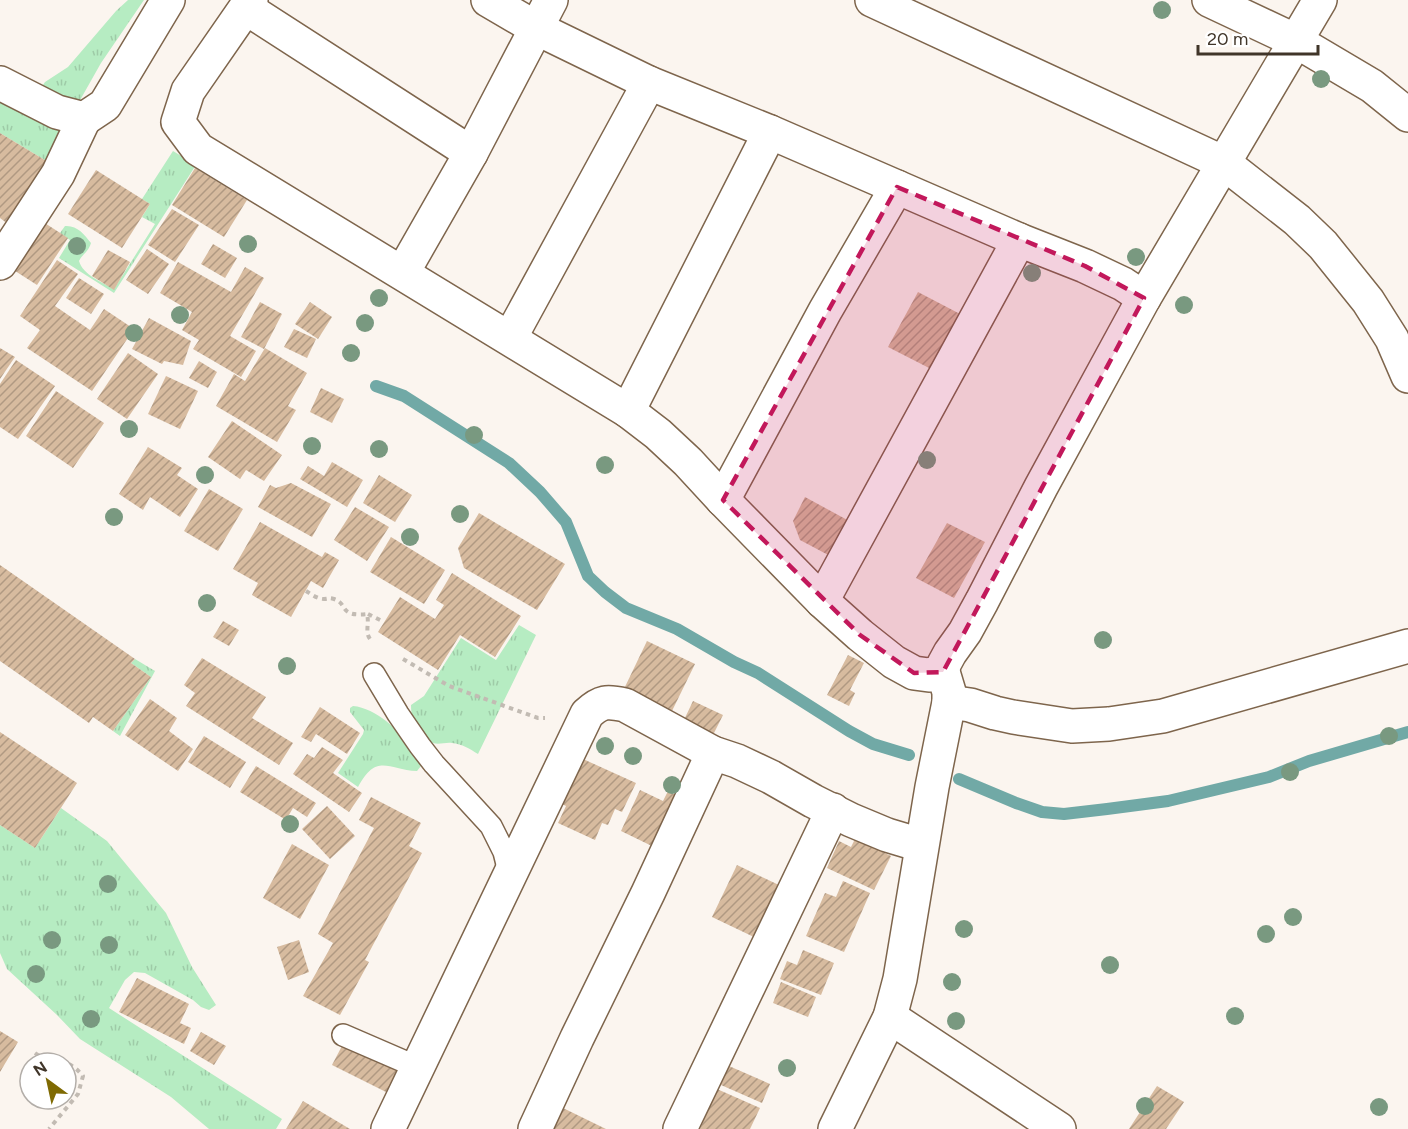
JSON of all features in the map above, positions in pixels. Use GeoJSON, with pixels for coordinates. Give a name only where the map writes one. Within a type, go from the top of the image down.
{"type":"FeatureCollection","features":[{"type":"Feature","properties":{"kind":"street"},"geometry":{"type":"LineString","coordinates":[[0,264],[58,174],[84,119],[105,105],[168,0]]}},
{"type":"Feature","properties":{"kind":"street"},"geometry":{"type":"LineString","coordinates":[[488,0],[544,14],[649,83],[1085,266],[1123,284],[1144,298]]}},
{"type":"Feature","properties":{"kind":"street"},"geometry":{"type":"LineString","coordinates":[[872,0],[1224,163],[1297,220],[1323,245],[1368,301],[1392,339],[1408,376]]}},
{"type":"Feature","properties":{"kind":"street"},"geometry":{"type":"LineString","coordinates":[[1209,0],[1296,41],[1372,86],[1408,115]]}},
{"type":"Feature","properties":{"kind":"street"},"geometry":{"type":"LineString","coordinates":[[835,1129],[890,1017],[900,979],[946,687],[944,664],[982,601],[1063,445],[1144,298],[1320,0]]}},
{"type":"Feature","properties":{"kind":"street"},"geometry":{"type":"LineString","coordinates":[[471,153],[248,4],[188,91],[178,122],[198,149],[628,411],[673,448],[822,601],[860,635],[894,662],[914,673],[929,675],[970,705],[995,714],[1071,726],[1109,724],[1163,716],[1408,645]]}},
{"type":"Feature","properties":{"kind":"street"},"geometry":{"type":"LineString","coordinates":[[403,272],[471,153],[544,14]]}},
{"type":"Feature","properties":{"kind":"street"},"geometry":{"type":"LineString","coordinates":[[0,83],[57,112],[84,119]]}},
{"type":"Feature","properties":{"kind":"street"},"geometry":{"type":"LineString","coordinates":[[510,338],[649,83]]}},
{"type":"Feature","properties":{"kind":"street"},"geometry":{"type":"LineString","coordinates":[[628,411],[770,132]]}},
{"type":"Feature","properties":{"kind":"street"},"geometry":{"type":"LineString","coordinates":[[723,500],[825,311],[897,187]]}},
{"type":"Feature","properties":{"kind":"street"},"geometry":{"type":"LineString","coordinates":[[822,601],[1019,240]]}},
{"type":"Feature","properties":{"kind":"street"},"geometry":{"type":"LineString","coordinates":[[388,1129],[587,714],[598,704],[612,702],[625,705],[713,753],[771,777],[813,801],[887,835],[907,841],[922,842]]}},
{"type":"Feature","properties":{"kind":"street"},"geometry":{"type":"LineString","coordinates":[[535,1129],[713,753]]}},
{"type":"Feature","properties":{"kind":"street"},"geometry":{"type":"LineString","coordinates":[[680,1129],[833,810]]}},
{"type":"Feature","properties":{"kind":"street"},"geometry":{"type":"LineString","coordinates":[[890,1017],[1059,1129]]}},
{"type":"Feature","properties":{"kind":"lane"},"geometry":{"type":"LineString","coordinates":[[375,674],[420,746],[491,826],[504,852],[510,876]]}},
{"type":"Feature","properties":{"kind":"lane"},"geometry":{"type":"LineString","coordinates":[[343,1035],[417,1067]]}},
{"type":"Feature","properties":{"kind":"path"},"geometry":{"type":"LineString","coordinates":[[306,591],[319,598],[336,600],[349,613],[367,614],[384,622]]}},
{"type":"Feature","properties":{"kind":"path"},"geometry":{"type":"LineString","coordinates":[[367,614],[368,638],[381,646]]}},
{"type":"Feature","properties":{"kind":"path"},"geometry":{"type":"LineString","coordinates":[[399,657],[448,686],[538,718],[561,719],[587,714]]}},
{"type":"Feature","properties":{"kind":"path"},"geometry":{"type":"LineString","coordinates":[[78,1070],[83,1076],[78,1094]]}},
{"type":"Feature","properties":{"kind":"path"},"geometry":{"type":"LineString","coordinates":[[50,1129],[64,1111]]}},
{"type":"Feature","properties":{"kind":"highlighted area"},"geometry":{"type":"Polygon","coordinates":[[[897,187],[1085,266],[1144,298],[943,672],[914,673],[860,635],[723,500],[897,187]]]}},
{"type":"Feature","properties":{"kind":"green space"},"geometry":{"type":"Polygon","coordinates":[[[128,0],[144,0],[101,63],[48,162],[0,133],[0,100],[30,104],[45,82],[68,67],[128,0]]]}},
{"type":"Feature","properties":{"kind":"green space"},"geometry":{"type":"Polygon","coordinates":[[[173,151],[196,165],[114,293],[59,258],[70,240],[60,233],[65,226],[77,229],[91,243],[79,261],[81,266],[94,278],[114,289],[155,224],[142,217],[150,204],[142,199],[173,151]]]}},
{"type":"Feature","properties":{"kind":"green space"},"geometry":{"type":"Polygon","coordinates":[[[519,625],[536,635],[478,754],[459,744],[435,744],[423,737],[414,722],[411,705],[424,696],[461,638],[496,660],[519,625]]]}},
{"type":"Feature","properties":{"kind":"green space"},"geometry":{"type":"Polygon","coordinates":[[[135,659],[155,671],[120,736],[113,731],[151,677],[131,663],[135,659]]]}},
{"type":"Feature","properties":{"kind":"green space"},"geometry":{"type":"Polygon","coordinates":[[[353,706],[379,716],[401,735],[418,757],[421,766],[417,771],[377,766],[365,776],[358,787],[338,773],[364,730],[350,712],[353,706]]]}},
{"type":"Feature","properties":{"kind":"green space"},"geometry":{"type":"Polygon","coordinates":[[[61,808],[107,841],[166,913],[192,967],[216,1005],[209,1010],[201,1007],[193,1000],[145,973],[134,972],[125,980],[109,1008],[282,1119],[276,1129],[209,1129],[171,1097],[80,1039],[7,969],[0,953],[0,825],[35,848],[61,808]]]}},
{"type":"Feature","properties":{"kind":"building"},"geometry":{"type":"Polygon","coordinates":[[[0,133],[48,162],[8,224],[0,218],[0,133]]]}},
{"type":"Feature","properties":{"kind":"building"},"geometry":{"type":"Polygon","coordinates":[[[195,168],[247,200],[224,237],[172,205],[195,168]]]}},
{"type":"Feature","properties":{"kind":"building"},"geometry":{"type":"Polygon","coordinates":[[[96,170],[150,204],[122,248],[68,214],[96,170]]]}},
{"type":"Feature","properties":{"kind":"building"},"geometry":{"type":"Polygon","coordinates":[[[23,209],[68,238],[37,285],[12,269],[23,209]]]}},
{"type":"Feature","properties":{"kind":"building"},"geometry":{"type":"Polygon","coordinates":[[[172,209],[199,225],[175,262],[148,245],[172,209]]]}},
{"type":"Feature","properties":{"kind":"building"},"geometry":{"type":"Polygon","coordinates":[[[213,244],[237,258],[225,278],[201,264],[213,244]]]}},
{"type":"Feature","properties":{"kind":"building"},"geometry":{"type":"Polygon","coordinates":[[[147,249],[169,264],[148,294],[126,280],[147,249]]]}},
{"type":"Feature","properties":{"kind":"building"},"geometry":{"type":"Polygon","coordinates":[[[108,250],[130,262],[114,290],[92,276],[108,250]]]}},
{"type":"Feature","properties":{"kind":"building"},"geometry":{"type":"Polygon","coordinates":[[[57,260],[78,274],[55,306],[90,330],[104,309],[134,329],[92,391],[27,348],[40,330],[20,316],[57,260]]]}},
{"type":"Feature","properties":{"kind":"building"},"geometry":{"type":"Polygon","coordinates":[[[178,262],[231,292],[245,267],[264,278],[230,336],[256,351],[241,377],[193,349],[199,340],[182,330],[192,312],[160,293],[178,262]]]}},
{"type":"Feature","properties":{"kind":"building"},"geometry":{"type":"Polygon","coordinates":[[[79,278],[104,294],[91,314],[66,298],[79,278]]]}},
{"type":"Feature","properties":{"kind":"building"},"geometry":{"type":"Polygon","coordinates":[[[918,292],[962,315],[933,370],[888,347],[918,292]]]}},
{"type":"Feature","properties":{"kind":"building"},"geometry":{"type":"Polygon","coordinates":[[[260,302],[282,314],[264,349],[241,337],[260,302]]]}},
{"type":"Feature","properties":{"kind":"building"},"geometry":{"type":"Polygon","coordinates":[[[310,302],[332,317],[318,339],[295,324],[310,302]]]}},
{"type":"Feature","properties":{"kind":"building"},"geometry":{"type":"Polygon","coordinates":[[[149,318],[191,341],[183,365],[164,361],[162,364],[132,349],[149,318]]]}},
{"type":"Feature","properties":{"kind":"building"},"geometry":{"type":"Polygon","coordinates":[[[294,329],[316,339],[307,358],[284,347],[294,329]]]}},
{"type":"Feature","properties":{"kind":"building"},"geometry":{"type":"Polygon","coordinates":[[[0,348],[15,357],[0,379],[0,348]]]}},
{"type":"Feature","properties":{"kind":"building"},"geometry":{"type":"Polygon","coordinates":[[[265,348],[307,373],[288,406],[296,410],[277,442],[216,406],[234,374],[245,381],[265,348]]]}},
{"type":"Feature","properties":{"kind":"building"},"geometry":{"type":"Polygon","coordinates":[[[128,353],[158,374],[127,419],[97,399],[128,353]]]}},
{"type":"Feature","properties":{"kind":"building"},"geometry":{"type":"Polygon","coordinates":[[[16,360],[55,386],[18,439],[0,427],[0,384],[16,360]]]}},
{"type":"Feature","properties":{"kind":"building"},"geometry":{"type":"Polygon","coordinates":[[[199,361],[217,372],[208,388],[189,378],[199,361]]]}},
{"type":"Feature","properties":{"kind":"building"},"geometry":{"type":"Polygon","coordinates":[[[166,376],[198,391],[180,429],[148,414],[166,376]]]}},
{"type":"Feature","properties":{"kind":"building"},"geometry":{"type":"Polygon","coordinates":[[[321,388],[344,399],[332,423],[310,412],[321,388]]]}},
{"type":"Feature","properties":{"kind":"building"},"geometry":{"type":"Polygon","coordinates":[[[56,391],[104,423],[73,468],[26,436],[56,391]]]}},
{"type":"Feature","properties":{"kind":"building"},"geometry":{"type":"Polygon","coordinates":[[[232,421],[282,455],[264,481],[246,470],[240,479],[208,457],[232,421]]]}},
{"type":"Feature","properties":{"kind":"building"},"geometry":{"type":"Polygon","coordinates":[[[148,447],[182,468],[177,475],[198,489],[180,517],[150,497],[143,510],[119,494],[148,447]]]}},
{"type":"Feature","properties":{"kind":"building"},"geometry":{"type":"Polygon","coordinates":[[[332,462],[363,480],[347,507],[300,479],[308,466],[324,476],[332,462]]]}},
{"type":"Feature","properties":{"kind":"building"},"geometry":{"type":"Polygon","coordinates":[[[379,475],[412,495],[395,522],[363,503],[379,475]]]}},
{"type":"Feature","properties":{"kind":"building"},"geometry":{"type":"Polygon","coordinates":[[[291,483],[331,504],[312,537],[258,507],[270,485],[276,488],[291,483]]]}},
{"type":"Feature","properties":{"kind":"building"},"geometry":{"type":"Polygon","coordinates":[[[209,489],[243,509],[218,551],[184,531],[209,489]]]}},
{"type":"Feature","properties":{"kind":"building"},"geometry":{"type":"Polygon","coordinates":[[[805,497],[851,522],[832,557],[800,540],[793,521],[805,497]]]}},
{"type":"Feature","properties":{"kind":"building"},"geometry":{"type":"Polygon","coordinates":[[[355,507],[389,527],[367,561],[334,540],[355,507]]]}},
{"type":"Feature","properties":{"kind":"building"},"geometry":{"type":"Polygon","coordinates":[[[479,513],[565,564],[537,610],[464,568],[458,548],[479,513]]]}},
{"type":"Feature","properties":{"kind":"building"},"geometry":{"type":"Polygon","coordinates":[[[260,522],[322,557],[325,552],[339,560],[323,588],[311,581],[291,617],[252,595],[258,583],[233,569],[260,522]]]}},
{"type":"Feature","properties":{"kind":"building"},"geometry":{"type":"Polygon","coordinates":[[[947,523],[985,542],[954,598],[916,578],[947,523]]]}},
{"type":"Feature","properties":{"kind":"building"},"geometry":{"type":"Polygon","coordinates":[[[391,537],[445,570],[424,604],[370,572],[391,537]]]}},
{"type":"Feature","properties":{"kind":"building"},"geometry":{"type":"Polygon","coordinates":[[[0,565],[135,659],[131,663],[151,677],[113,731],[93,717],[89,723],[0,661],[0,565]]]}},
{"type":"Feature","properties":{"kind":"building"},"geometry":{"type":"Polygon","coordinates":[[[452,573],[521,616],[495,657],[460,635],[438,670],[378,632],[400,597],[435,619],[444,605],[436,600],[452,573]]]}},
{"type":"Feature","properties":{"kind":"building"},"geometry":{"type":"Polygon","coordinates":[[[223,621],[239,630],[229,646],[213,637],[223,621]]]}},
{"type":"Feature","properties":{"kind":"building"},"geometry":{"type":"Polygon","coordinates":[[[647,641],[695,664],[671,713],[623,691],[647,641]]]}},
{"type":"Feature","properties":{"kind":"building"},"geometry":{"type":"Polygon","coordinates":[[[848,655],[864,663],[850,690],[855,693],[849,706],[827,695],[848,655]]]}},
{"type":"Feature","properties":{"kind":"building"},"geometry":{"type":"Polygon","coordinates":[[[202,658],[266,697],[252,718],[293,743],[279,765],[186,706],[195,693],[184,685],[202,658]]]}},
{"type":"Feature","properties":{"kind":"building"},"geometry":{"type":"Polygon","coordinates":[[[150,699],[177,718],[169,731],[193,749],[178,771],[125,735],[150,699]]]}},
{"type":"Feature","properties":{"kind":"building"},"geometry":{"type":"Polygon","coordinates":[[[693,701],[723,715],[713,735],[684,720],[693,701]]]}},
{"type":"Feature","properties":{"kind":"building"},"geometry":{"type":"Polygon","coordinates":[[[320,707],[360,733],[347,754],[316,734],[311,742],[301,737],[320,707]]]}},
{"type":"Feature","properties":{"kind":"building"},"geometry":{"type":"Polygon","coordinates":[[[0,732],[77,783],[35,848],[0,825],[0,732]]]}},
{"type":"Feature","properties":{"kind":"building"},"geometry":{"type":"Polygon","coordinates":[[[204,736],[246,762],[230,788],[188,762],[204,736]]]}},
{"type":"Feature","properties":{"kind":"building"},"geometry":{"type":"Polygon","coordinates":[[[322,747],[343,760],[333,773],[362,793],[349,812],[293,774],[307,754],[314,758],[322,747]]]}},
{"type":"Feature","properties":{"kind":"building"},"geometry":{"type":"Polygon","coordinates":[[[583,759],[636,783],[622,812],[615,809],[608,825],[602,823],[595,840],[558,823],[566,806],[562,804],[583,759]]]}},
{"type":"Feature","properties":{"kind":"building"},"geometry":{"type":"Polygon","coordinates":[[[256,766],[316,803],[307,817],[293,808],[286,820],[240,792],[256,766]]]}},
{"type":"Feature","properties":{"kind":"building"},"geometry":{"type":"Polygon","coordinates":[[[640,790],[663,801],[668,791],[680,797],[656,848],[621,831],[640,790]]]}},
{"type":"Feature","properties":{"kind":"building"},"geometry":{"type":"Polygon","coordinates":[[[371,797],[421,823],[409,846],[422,853],[365,960],[369,962],[340,1015],[303,996],[333,943],[318,934],[374,828],[359,820],[371,797]]]}},
{"type":"Feature","properties":{"kind":"building"},"geometry":{"type":"Polygon","coordinates":[[[327,806],[355,836],[330,859],[302,829],[327,806]]]}},
{"type":"Feature","properties":{"kind":"building"},"geometry":{"type":"Polygon","coordinates":[[[855,839],[891,856],[874,890],[827,868],[839,841],[851,847],[855,839]]]}},
{"type":"Feature","properties":{"kind":"building"},"geometry":{"type":"Polygon","coordinates":[[[292,844],[329,865],[300,919],[263,898],[292,844]]]}},
{"type":"Feature","properties":{"kind":"building"},"geometry":{"type":"Polygon","coordinates":[[[737,865],[781,886],[756,938],[712,917],[737,865]]]}},
{"type":"Feature","properties":{"kind":"building"},"geometry":{"type":"Polygon","coordinates":[[[843,881],[870,893],[844,952],[806,936],[825,893],[836,897],[843,881]]]}},
{"type":"Feature","properties":{"kind":"building"},"geometry":{"type":"Polygon","coordinates":[[[299,940],[309,972],[288,980],[277,947],[299,940]]]}},
{"type":"Feature","properties":{"kind":"building"},"geometry":{"type":"Polygon","coordinates":[[[803,950],[834,963],[821,995],[780,979],[787,961],[797,965],[803,950]]]}},
{"type":"Feature","properties":{"kind":"building"},"geometry":{"type":"Polygon","coordinates":[[[137,978],[189,1004],[180,1023],[191,1028],[184,1044],[119,1012],[137,978]]]}},
{"type":"Feature","properties":{"kind":"building"},"geometry":{"type":"Polygon","coordinates":[[[781,982],[816,997],[808,1017],[773,1003],[781,982]]]}},
{"type":"Feature","properties":{"kind":"building"},"geometry":{"type":"Polygon","coordinates":[[[0,1031],[18,1042],[0,1072],[0,1031]]]}},
{"type":"Feature","properties":{"kind":"building"},"geometry":{"type":"Polygon","coordinates":[[[201,1032],[226,1046],[214,1065],[190,1051],[201,1032]]]}},
{"type":"Feature","properties":{"kind":"building"},"geometry":{"type":"Polygon","coordinates":[[[343,1044],[401,1072],[390,1094],[332,1065],[343,1044]]]}},
{"type":"Feature","properties":{"kind":"building"},"geometry":{"type":"Polygon","coordinates":[[[729,1066],[770,1084],[762,1103],[721,1085],[729,1066]]]}},
{"type":"Feature","properties":{"kind":"building"},"geometry":{"type":"Polygon","coordinates":[[[1157,1086],[1184,1102],[1166,1129],[1129,1129],[1157,1086]]]}},
{"type":"Feature","properties":{"kind":"building"},"geometry":{"type":"Polygon","coordinates":[[[717,1089],[760,1108],[750,1129],[700,1129],[717,1089]]]}},
{"type":"Feature","properties":{"kind":"building"},"geometry":{"type":"Polygon","coordinates":[[[303,1101],[350,1129],[286,1129],[303,1101]]]}},
{"type":"Feature","properties":{"kind":"building"},"geometry":{"type":"Polygon","coordinates":[[[563,1108],[606,1129],[552,1129],[563,1108]]]}},
{"type":"Feature","properties":{"kind":"waterway"},"geometry":{"type":"LineString","coordinates":[[376,386],[404,396],[509,463],[540,492],[566,522],[588,576],[626,608],[677,629],[758,673],[873,744],[909,755]]}},
{"type":"Feature","properties":{"kind":"waterway"},"geometry":{"type":"LineString","coordinates":[[959,779],[1042,812],[1064,814],[1168,801],[1269,777],[1309,761],[1408,732]]}}]}
